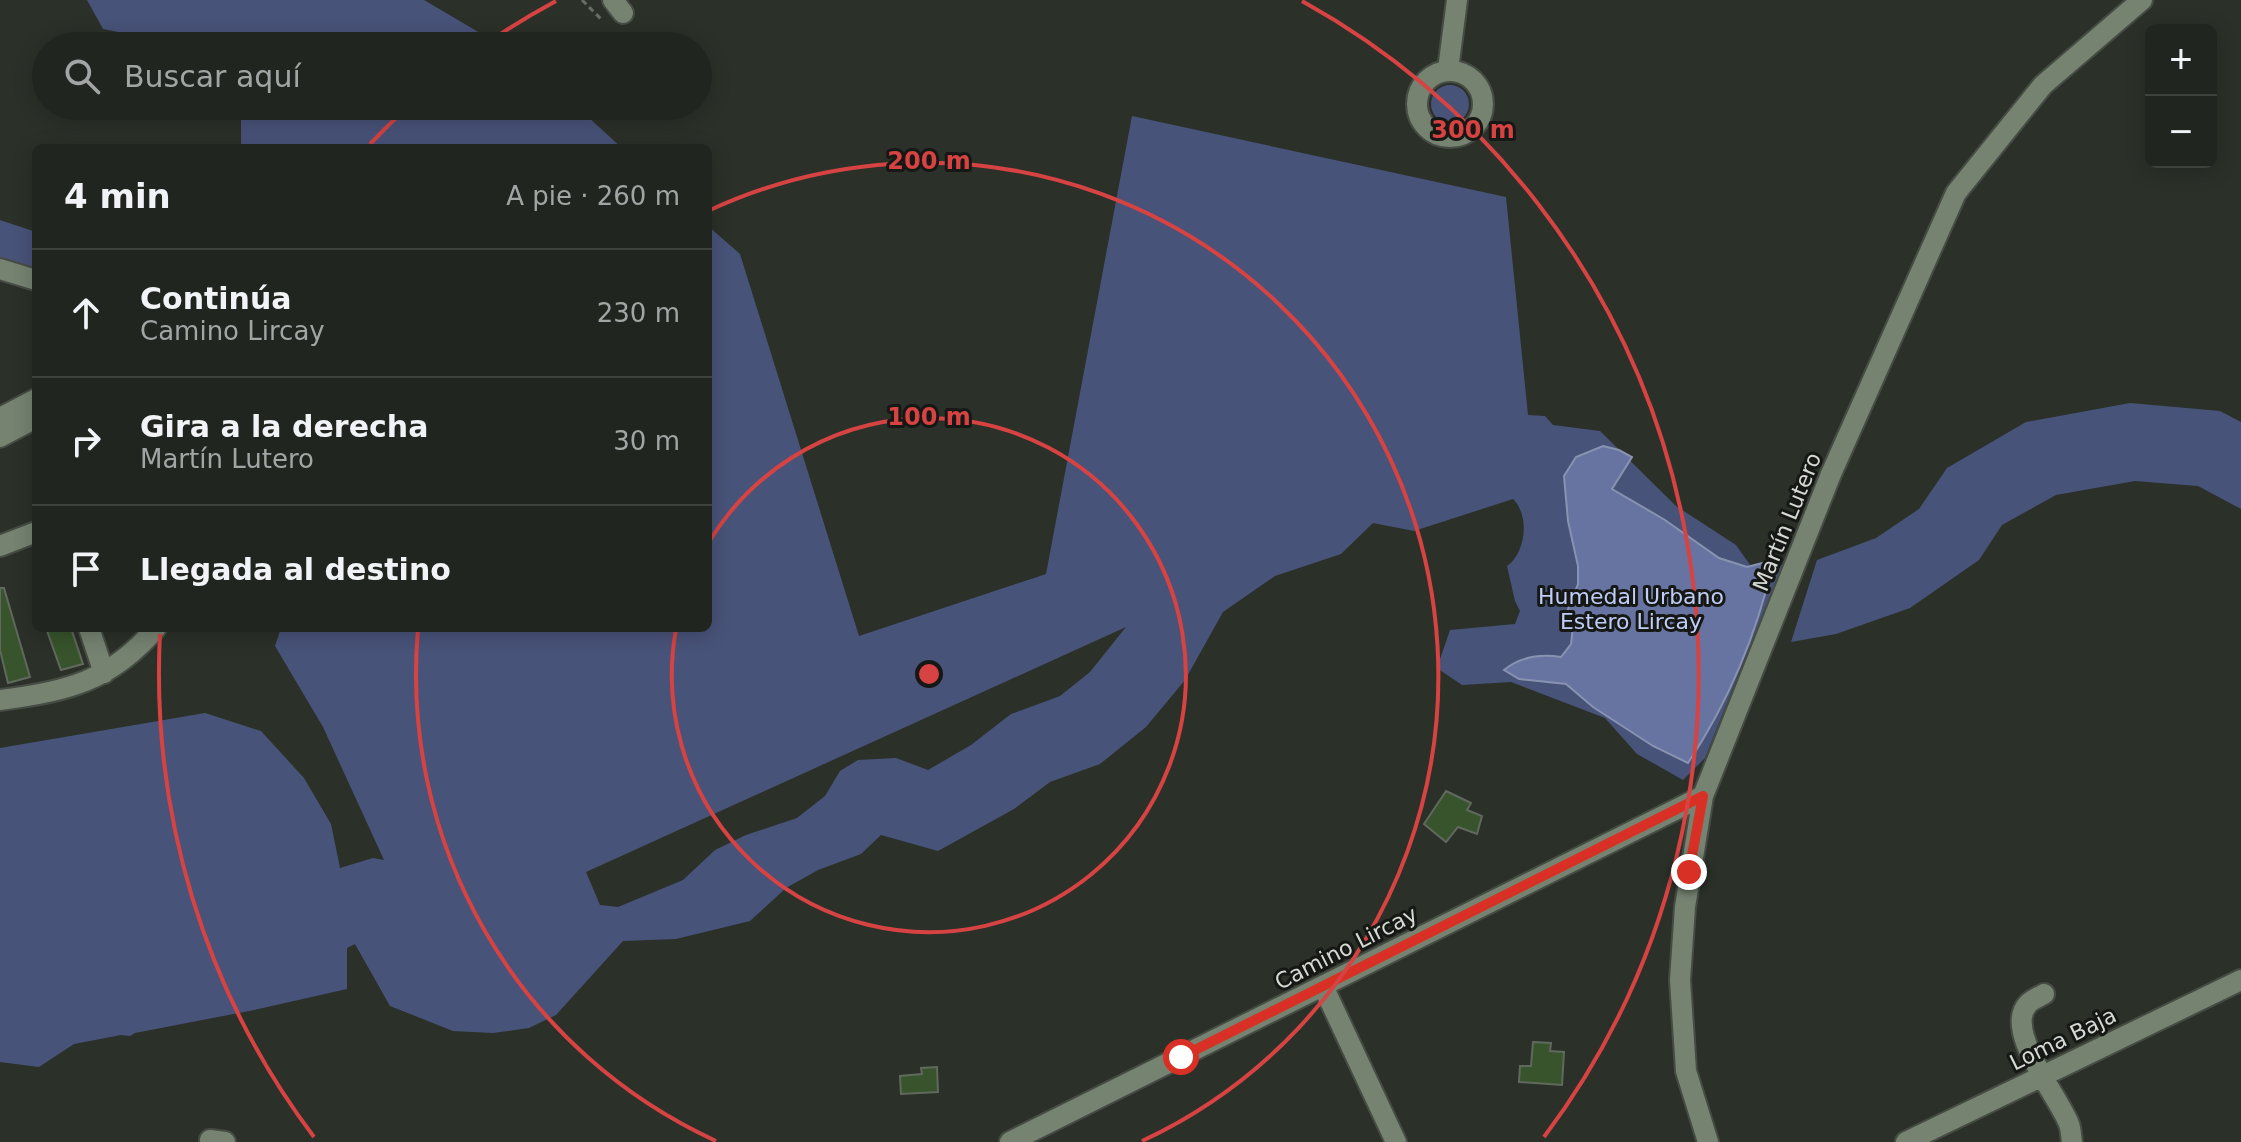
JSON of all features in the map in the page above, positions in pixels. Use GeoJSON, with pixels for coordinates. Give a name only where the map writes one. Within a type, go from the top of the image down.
{"type":"FeatureCollection","features":[{"type":"Feature","properties":{"kind":"street"},"geometry":{"type":"LineString","coordinates":[[1448,70],[1457,0]]}},
{"type":"Feature","properties":{"kind":"street","name":"Martín Lutero"},"geometry":{"type":"LineString","coordinates":[[1708,1142],[1686,1071],[1681,995],[1685,907],[1703,796],[1831,474],[1956,193],[2043,85],[2142,0]]}},
{"type":"Feature","properties":{"kind":"street"},"geometry":{"type":"LineString","coordinates":[[3,276],[32,280]]}},
{"type":"Feature","properties":{"kind":"street"},"geometry":{"type":"LineString","coordinates":[[0,418],[32,401]]}},
{"type":"Feature","properties":{"kind":"street"},"geometry":{"type":"LineString","coordinates":[[0,437],[32,420]]}},
{"type":"Feature","properties":{"kind":"street"},"geometry":{"type":"LineString","coordinates":[[0,546],[32,534]]}},
{"type":"Feature","properties":{"kind":"street"},"geometry":{"type":"LineString","coordinates":[[90,632],[104,673]]}},
{"type":"Feature","properties":{"kind":"street"},"geometry":{"type":"LineString","coordinates":[[0,700],[45,694],[87,682],[138,647],[152,632]]}},
{"type":"Feature","properties":{"kind":"street","name":"Camino Lircay"},"geometry":{"type":"LineString","coordinates":[[1010,1142],[1703,796]]}},
{"type":"Feature","properties":{"kind":"street","name":"Loma Baja"},"geometry":{"type":"LineString","coordinates":[[1906,1142],[1928,1137],[2043,1075],[2241,980]]}},
{"type":"Feature","properties":{"kind":"street"},"geometry":{"type":"LineString","coordinates":[[1323,986],[1396,1142]]}},
{"type":"Feature","properties":{"kind":"street"},"geometry":{"type":"LineString","coordinates":[[2044,994],[2028,1003],[2022,1024],[2028,1051],[2069,1124],[2072,1142]]}},
{"type":"Feature","properties":{"kind":"path"},"geometry":{"type":"LineString","coordinates":[[582,0],[603,21]]}},
{"type":"Feature","properties":{"kind":"green space"},"geometry":{"type":"Polygon","coordinates":[[[87,0],[424,0],[478,32],[118,32],[103,29],[87,0]]]}},
{"type":"Feature","properties":{"kind":"green space"},"geometry":{"type":"Polygon","coordinates":[[[1450,85],[1463,91],[1469,104],[1463,117],[1450,123],[1437,117],[1431,104],[1437,91],[1450,85]]]}},
{"type":"Feature","properties":{"kind":"green space","name":"Humedal Urbano Estero Lircay"},"geometry":{"type":"Polygon","coordinates":[[[1132,116],[1506,197],[1528,415],[1545,416],[1553,425],[1600,431],[1676,506],[1736,545],[1753,569],[1789,564],[1745,658],[1705,758],[1683,780],[1637,754],[1605,718],[1511,682],[1462,685],[1437,668],[1450,630],[1515,624],[1520,611],[1507,566],[1522,543],[1524,524],[1513,499],[1414,531],[1373,523],[1341,554],[1275,576],[1223,612],[1185,680],[1146,727],[1100,764],[1050,782],[1014,809],[938,851],[881,835],[861,854],[818,870],[786,888],[750,921],[676,939],[623,941],[556,1015],[529,1028],[493,1033],[453,1031],[390,1006],[355,944],[347,948],[347,989],[130,1036],[74,1044],[39,1067],[0,1062],[0,748],[205,713],[261,731],[304,778],[331,824],[340,868],[373,858],[384,860],[323,727],[275,646],[280,632],[712,632],[712,230],[740,254],[859,636],[1046,574],[1132,116]],[[1126,627],[586,872],[600,905],[618,907],[683,880],[715,850],[746,835],[797,818],[825,796],[840,771],[858,760],[896,758],[928,770],[971,745],[1011,714],[1060,696],[1090,672],[1126,627]]]}},
{"type":"Feature","properties":{"kind":"green space"},"geometry":{"type":"Polygon","coordinates":[[[241,120],[591,120],[618,144],[241,144],[241,120]]]}},
{"type":"Feature","properties":{"kind":"green space"},"geometry":{"type":"Polygon","coordinates":[[[0,220],[32,231],[32,268],[0,258],[0,220]]]}},
{"type":"Feature","properties":{"kind":"green space"},"geometry":{"type":"Polygon","coordinates":[[[2130,403],[2220,411],[2241,422],[2241,509],[2198,486],[2135,481],[2056,495],[2002,525],[1979,560],[1910,608],[1836,634],[1791,642],[1817,560],[1876,538],[1919,509],[1947,468],[2026,422],[2130,403]]]}},
{"type":"Feature","properties":{"kind":"shaded area"},"geometry":{"type":"Polygon","coordinates":[[[1603,446],[1632,457],[1612,489],[1665,520],[1719,558],[1747,567],[1774,560],[1740,665],[1717,715],[1688,763],[1653,746],[1593,707],[1566,684],[1519,679],[1504,670],[1531,658],[1561,657],[1571,644],[1573,626],[1568,609],[1578,584],[1578,566],[1568,521],[1564,476],[1576,457],[1603,446]]]}},
{"type":"Feature","properties":{"kind":"building"},"geometry":{"type":"Polygon","coordinates":[[[0,588],[4,588],[30,677],[8,683],[0,650],[0,588]]]}},
{"type":"Feature","properties":{"kind":"building"},"geometry":{"type":"Polygon","coordinates":[[[47,632],[72,632],[83,664],[61,670],[47,632]]]}},
{"type":"Feature","properties":{"kind":"building"},"geometry":{"type":"Polygon","coordinates":[[[1446,791],[1471,803],[1467,810],[1482,816],[1477,834],[1458,827],[1446,842],[1424,824],[1446,791]]]}},
{"type":"Feature","properties":{"kind":"building"},"geometry":{"type":"Polygon","coordinates":[[[1533,1042],[1551,1043],[1550,1051],[1564,1052],[1562,1085],[1519,1082],[1520,1066],[1531,1066],[1533,1042]]]}},
{"type":"Feature","properties":{"kind":"building"},"geometry":{"type":"Polygon","coordinates":[[[937,1067],[938,1092],[901,1094],[900,1076],[922,1074],[921,1068],[937,1067]]]}},
{"type":"Feature","properties":{"kind":"route"},"geometry":{"type":"LineString","coordinates":[[1181,1057],[1703,796],[1689,872]]}}]}
